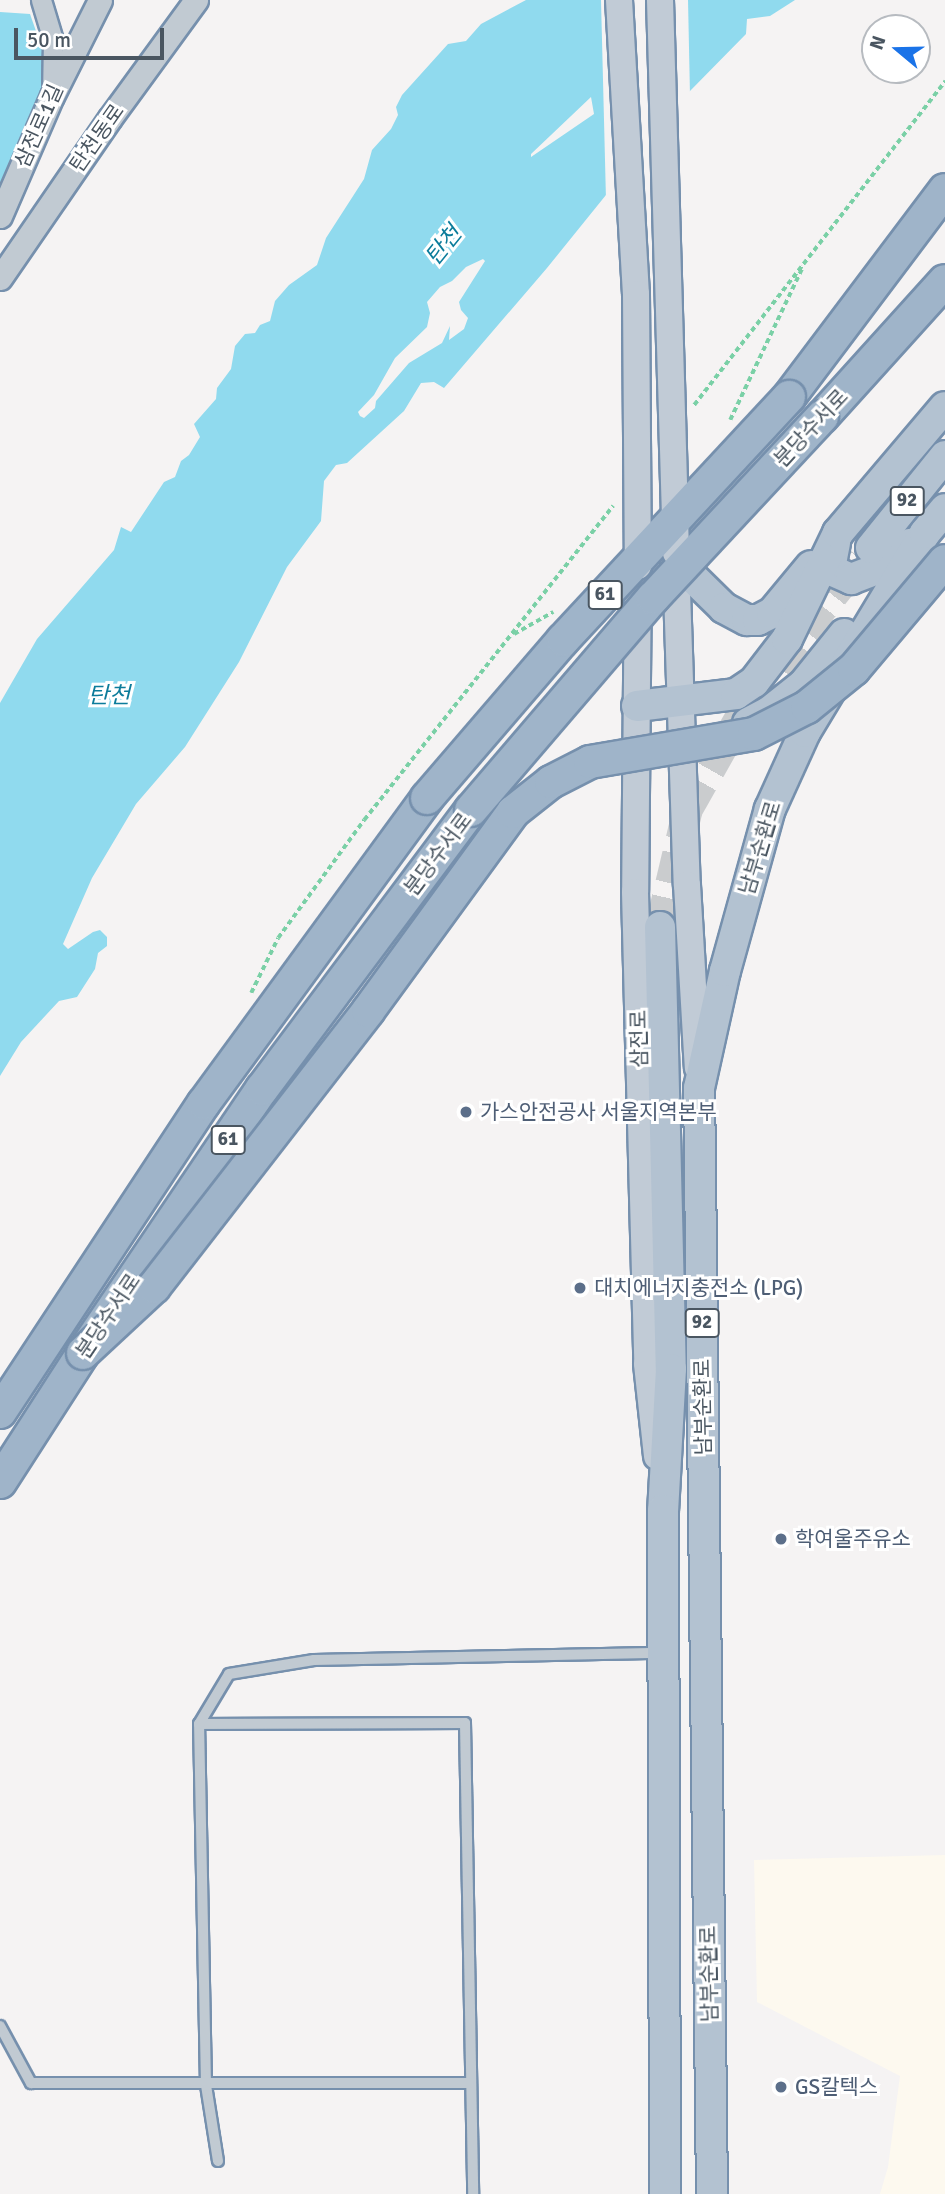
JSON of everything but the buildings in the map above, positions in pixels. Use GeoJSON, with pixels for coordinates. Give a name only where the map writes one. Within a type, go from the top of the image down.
{"type":"FeatureCollection","features":[{"type":"Feature","properties":{"kind":"highway"},"geometry":{"type":"LineString","coordinates":[[789,397],[945,190]]}},
{"type":"Feature","properties":{"kind":"highway","name":"분당수서로"},"geometry":{"type":"LineString","coordinates":[[0,1412],[204,1103],[427,798],[563,640],[945,226]]}},
{"type":"Feature","properties":{"kind":"highway","name":"분당수서로"},"geometry":{"type":"LineString","coordinates":[[0,1482],[83,1353],[313,1019],[471,810],[653,598],[945,281]]}},
{"type":"Feature","properties":{"kind":"highway"},"geometry":{"type":"LineString","coordinates":[[83,1353],[154,1287],[368,1011],[513,812],[551,782],[590,762],[754,734],[807,707],[854,669],[945,561]]}},
{"type":"Feature","properties":{"kind":"main road","name":"삼전로"},"geometry":{"type":"LineString","coordinates":[[619,0],[636,294],[638,566],[635,892],[647,1364],[663,1510]]}},
{"type":"Feature","properties":{"kind":"main road"},"geometry":{"type":"LineString","coordinates":[[660,0],[682,737],[699,1087]]}},
{"type":"Feature","properties":{"kind":"main road"},"geometry":{"type":"LineString","coordinates":[[676,557],[724,608],[747,620],[758,620],[772,612],[945,407]]}},
{"type":"Feature","properties":{"kind":"main road","name":"92"},"geometry":{"type":"LineString","coordinates":[[871,548],[945,456]]}},
{"type":"Feature","properties":{"kind":"main road","name":"남부순환로"},"geometry":{"type":"LineString","coordinates":[[712,2194],[699,1087],[725,971],[770,809],[805,732],[925,533],[945,509]]}},
{"type":"Feature","properties":{"kind":"main road"},"geometry":{"type":"LineString","coordinates":[[838,533],[831,563],[834,571],[851,579],[875,570],[925,533]]}},
{"type":"Feature","properties":{"kind":"main road"},"geometry":{"type":"LineString","coordinates":[[636,706],[736,694],[754,682],[788,639],[838,533]]}},
{"type":"Feature","properties":{"kind":"main road"},"geometry":{"type":"LineString","coordinates":[[636,741],[682,737],[750,722],[785,700],[804,684],[925,533]]}},
{"type":"Feature","properties":{"kind":"main road","name":"남부순환로"},"geometry":{"type":"LineString","coordinates":[[660,927],[671,1369],[663,1510],[665,2194]]}},
{"type":"Feature","properties":{"kind":"street"},"geometry":{"type":"LineString","coordinates":[[41,0],[53,40],[52,96]]}},
{"type":"Feature","properties":{"kind":"street","name":"삼전로1길"},"geometry":{"type":"LineString","coordinates":[[0,216],[52,96],[100,0]]}},
{"type":"Feature","properties":{"kind":"street","name":"탄천동로"},"geometry":{"type":"LineString","coordinates":[[0,278],[110,118],[196,0]]}},
{"type":"Feature","properties":{"kind":"lane"},"geometry":{"type":"LineString","coordinates":[[218,2161],[206,2085],[199,1724],[229,1674],[314,1660],[662,1653]]}},
{"type":"Feature","properties":{"kind":"lane"},"geometry":{"type":"LineString","coordinates":[[199,1724],[465,1723],[469,2083],[473,2194]]}},
{"type":"Feature","properties":{"kind":"lane"},"geometry":{"type":"LineString","coordinates":[[0,2026],[31,2083],[469,2083]]}},
{"type":"Feature","properties":{"kind":"path"},"geometry":{"type":"LineString","coordinates":[[725,431],[807,258]]}},
{"type":"Feature","properties":{"kind":"shaded area"},"geometry":{"type":"Polygon","coordinates":[[[945,1855],[945,2194],[880,2194],[888,2167],[900,2076],[757,2002],[754,1860],[945,1855]]]}},
{"type":"Feature","properties":{"kind":"water","name":"탄천"},"geometry":{"type":"Polygon","coordinates":[[[526,0],[795,0],[770,16],[747,19],[746,34],[690,91],[547,268],[444,388],[434,382],[421,383],[404,411],[347,463],[336,465],[324,481],[321,521],[287,567],[239,662],[185,747],[136,804],[92,878],[63,944],[68,949],[100,930],[107,937],[107,946],[98,953],[95,969],[77,997],[59,1001],[21,1042],[0,1076],[0,703],[37,639],[114,550],[121,527],[131,532],[164,482],[175,477],[181,461],[189,455],[200,437],[194,424],[216,399],[217,388],[231,369],[235,346],[245,334],[255,333],[260,325],[270,321],[275,301],[289,285],[317,265],[326,238],[364,179],[372,150],[391,129],[398,115],[396,107],[402,95],[448,44],[466,41],[481,24],[526,0]],[[591,97],[531,154],[531,157],[594,114],[591,97]],[[483,259],[466,267],[452,281],[440,287],[427,302],[430,313],[427,327],[395,358],[374,395],[358,412],[360,416],[364,418],[375,408],[376,401],[409,363],[442,343],[450,326],[449,340],[464,329],[468,318],[461,310],[459,302],[485,261],[483,259]]]}},
{"type":"Feature","properties":{"kind":"water"},"geometry":{"type":"Polygon","coordinates":[[[0,12],[30,14],[50,71],[0,189],[0,12]]]}},
{"type":"Feature","properties":{"kind":"pier"},"geometry":{"type":"Polygon","coordinates":[[[601,0],[688,0],[690,96],[606,200],[601,0]]]}},
{"type":"Feature","properties":{"kind":"tunnel"},"geometry":{"type":"LineString","coordinates":[[660,927],[688,809],[749,701],[862,559]]}},
{"type":"Feature","properties":{"kind":"place","name":"가스안전공사 서울지역본부"},"geometry":{"type":"Point","coordinates":[466,1112]}},
{"type":"Feature","properties":{"kind":"place","name":"대치에너지충전소 (LPG)"},"geometry":{"type":"Point","coordinates":[580,1288]}},
{"type":"Feature","properties":{"kind":"place","name":"학여울주유소"},"geometry":{"type":"Point","coordinates":[781,1539]}},
{"type":"Feature","properties":{"kind":"place","name":"GS칼텍스"},"geometry":{"type":"Point","coordinates":[781,2087]}}]}
